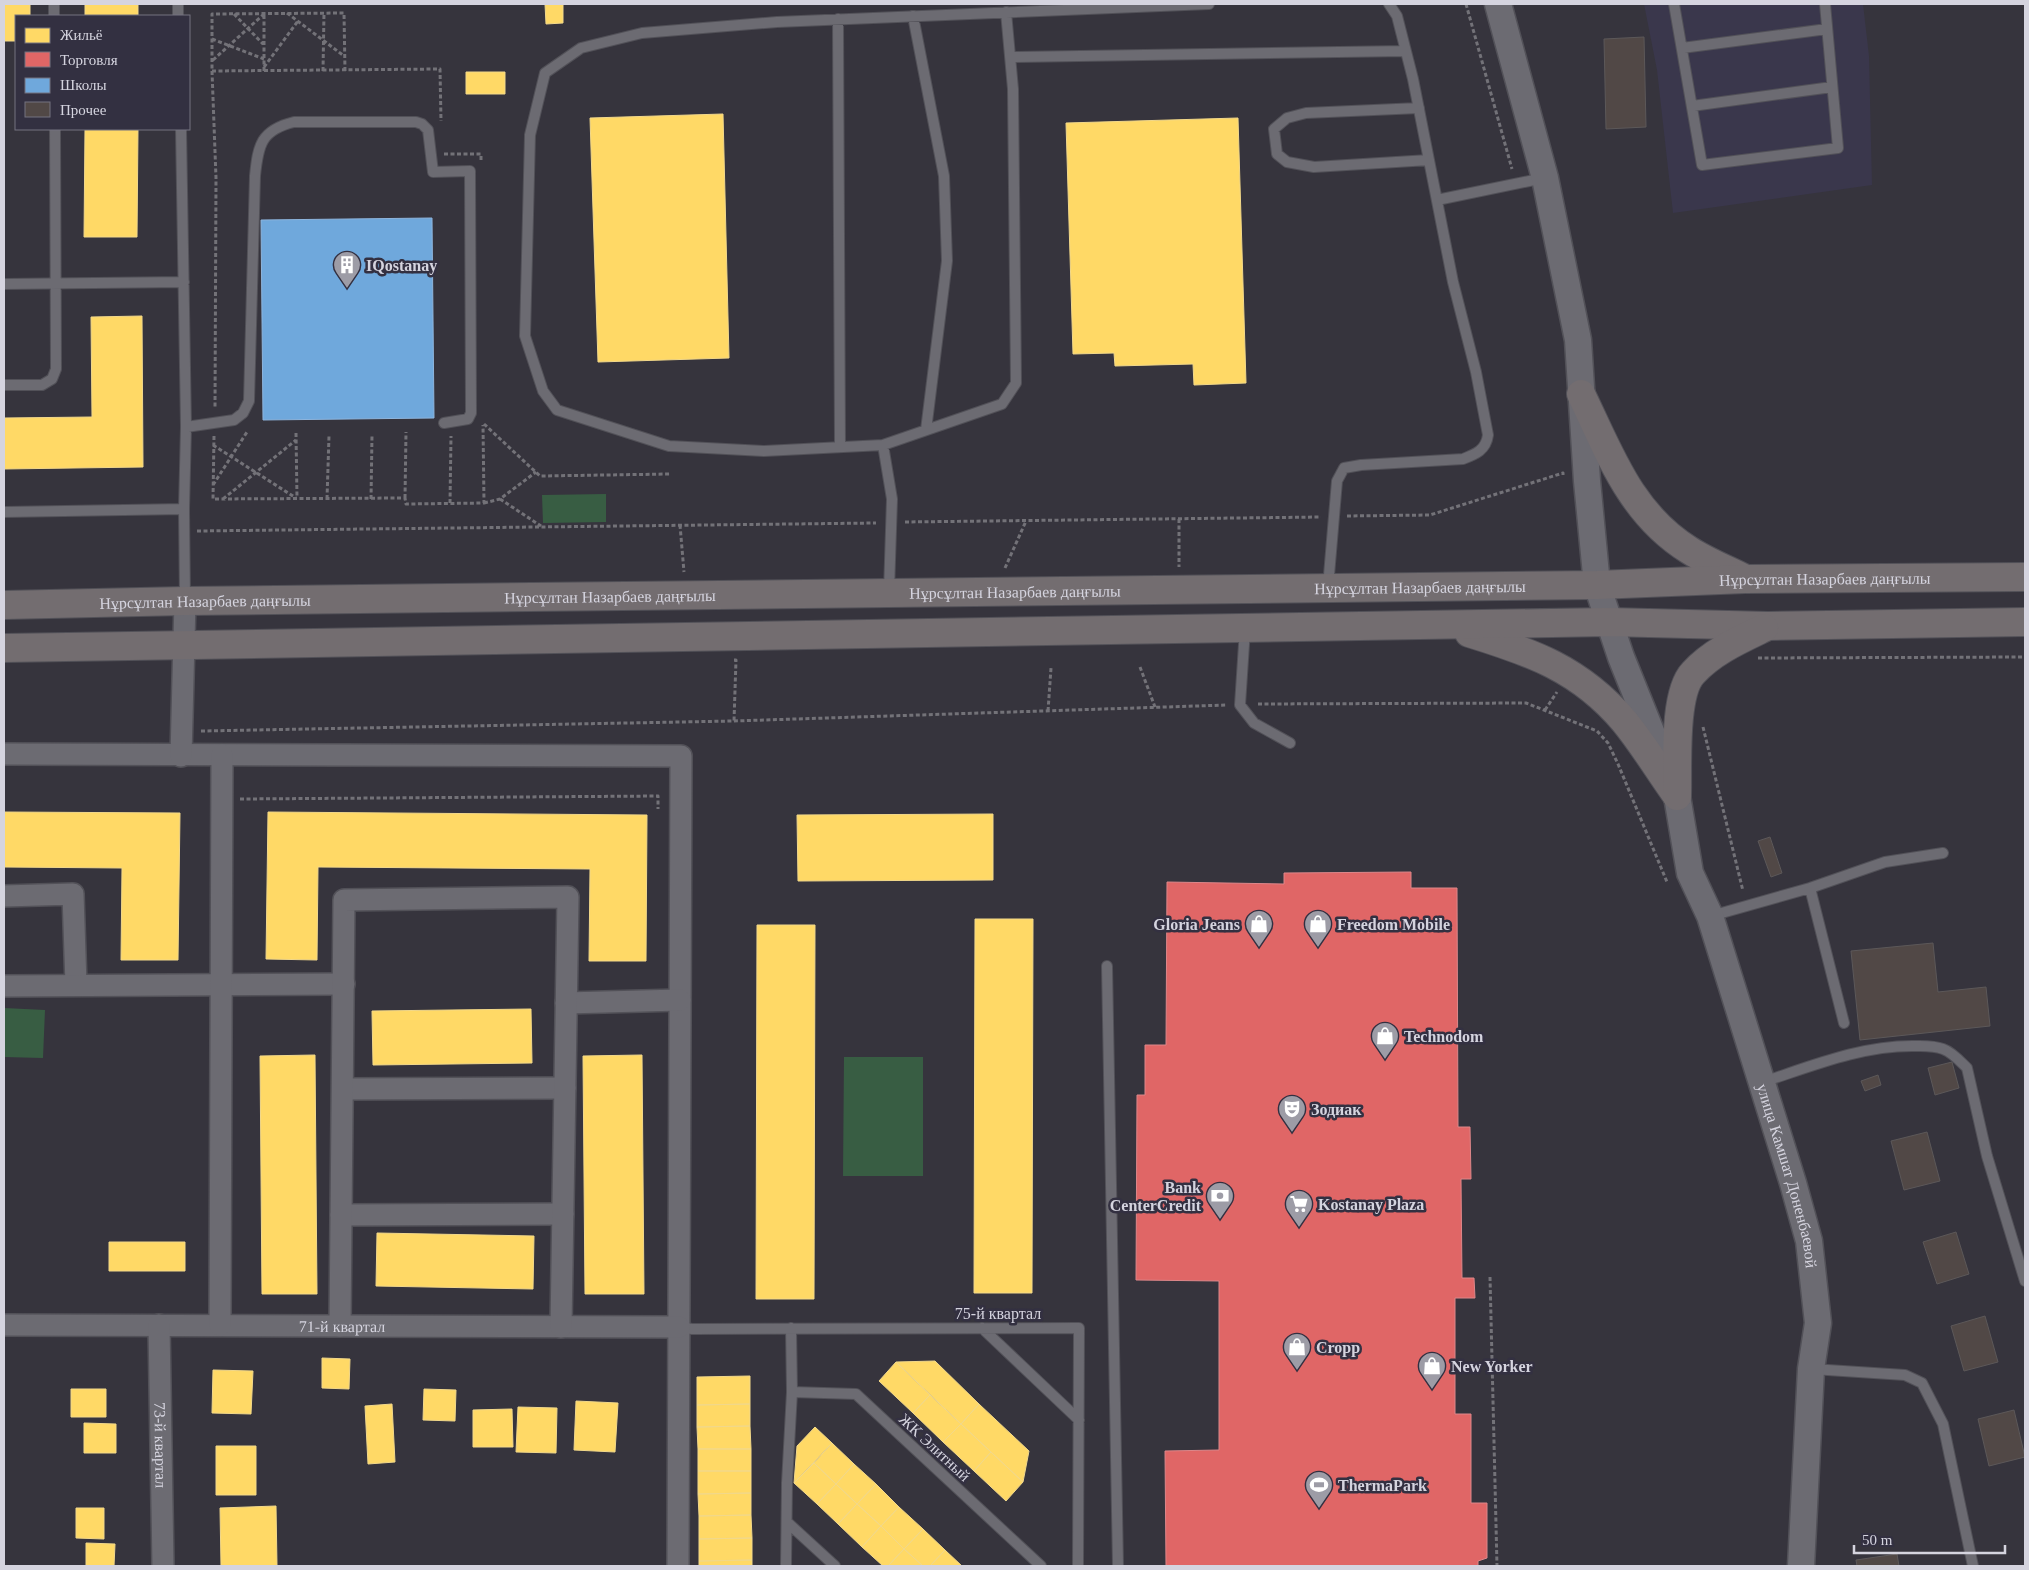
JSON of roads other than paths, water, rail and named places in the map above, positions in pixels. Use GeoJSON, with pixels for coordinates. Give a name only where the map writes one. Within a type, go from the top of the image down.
{"type":"FeatureCollection","features":[{"type":"Feature","properties":{"kind":"main road"},"geometry":{"type":"LineString","coordinates":[[1581,394],[1632,497],[1648,516],[1668,535],[1690,551],[1745,579]]}},
{"type":"Feature","properties":{"kind":"main road","name":"Нұрсұлтан Назарбаев даңғылы"},"geometry":{"type":"LineString","coordinates":[[4,604],[1597,585],[1745,579],[2025,577]]}},
{"type":"Feature","properties":{"kind":"main road"},"geometry":{"type":"LineString","coordinates":[[4,648],[1609,622],[1768,626],[2025,622]]}},
{"type":"Feature","properties":{"kind":"main road"},"geometry":{"type":"LineString","coordinates":[[1444,626],[1521,648],[1548,660],[1571,674],[1599,696],[1624,721],[1677,796]]}},
{"type":"Feature","properties":{"kind":"main road"},"geometry":{"type":"LineString","coordinates":[[1677,796],[1679,710],[1692,673],[1723,648],[1768,626]]}},
{"type":"Feature","properties":{"kind":"street","name":"улица Камшат Доненбаевой"},"geometry":{"type":"LineString","coordinates":[[1498,4],[1545,178],[1578,340],[1586,481],[1597,585],[1609,622],[1677,796],[1690,873],[1710,916],[1809,1241],[1818,1323],[1811,1369],[1801,1566]]}},
{"type":"Feature","properties":{"kind":"street"},"geometry":{"type":"LineString","coordinates":[[181,756],[185,601]]}},
{"type":"Feature","properties":{"kind":"street"},"geometry":{"type":"LineString","coordinates":[[4,754],[681,756],[678,1566]]}},
{"type":"Feature","properties":{"kind":"street"},"geometry":{"type":"LineString","coordinates":[[220,1325],[222,755]]}},
{"type":"Feature","properties":{"kind":"street"},"geometry":{"type":"LineString","coordinates":[[4,896],[73,894],[76,985]]}},
{"type":"Feature","properties":{"kind":"street"},"geometry":{"type":"LineString","coordinates":[[340,1326],[344,900],[568,896],[561,1327]]}},
{"type":"Feature","properties":{"kind":"street"},"geometry":{"type":"LineString","coordinates":[[4,986],[344,984]]}},
{"type":"Feature","properties":{"kind":"street"},"geometry":{"type":"LineString","coordinates":[[566,1002],[680,1000]]}},
{"type":"Feature","properties":{"kind":"street"},"geometry":{"type":"LineString","coordinates":[[342,1089],[564,1088]]}},
{"type":"Feature","properties":{"kind":"street"},"geometry":{"type":"LineString","coordinates":[[341,1215],[562,1214]]}},
{"type":"Feature","properties":{"kind":"street","name":"71-й квартал"},"geometry":{"type":"LineString","coordinates":[[4,1325],[679,1327]]}},
{"type":"Feature","properties":{"kind":"street","name":"73-й квартал"},"geometry":{"type":"LineString","coordinates":[[159,1325],[163,1566]]}},
{"type":"Feature","properties":{"kind":"lane"},"geometry":{"type":"LineString","coordinates":[[1006,12],[1013,89],[1016,383],[1002,404],[883,445],[764,451],[668,446],[556,410],[543,390],[525,336],[530,135],[545,73],[581,48],[642,33],[838,19],[1006,12],[1210,4]]}},
{"type":"Feature","properties":{"kind":"lane"},"geometry":{"type":"LineString","coordinates":[[1328,588],[1337,481],[1344,468],[1361,464],[1463,459],[1477,454],[1487,445],[1488,435],[1476,372],[1454,282],[1419,108],[1396,16],[1388,4]]}},
{"type":"Feature","properties":{"kind":"lane"},"geometry":{"type":"LineString","coordinates":[[1674,4],[1702,165],[1838,148],[1825,4]]}},
{"type":"Feature","properties":{"kind":"lane"},"geometry":{"type":"LineString","coordinates":[[913,16],[944,176],[947,260],[926,430]]}},
{"type":"Feature","properties":{"kind":"lane"},"geometry":{"type":"LineString","coordinates":[[838,19],[840,448]]}},
{"type":"Feature","properties":{"kind":"lane"},"geometry":{"type":"LineString","coordinates":[[1682,48],[1827,28]]}},
{"type":"Feature","properties":{"kind":"lane"},"geometry":{"type":"LineString","coordinates":[[1010,56],[1406,51]]}},
{"type":"Feature","properties":{"kind":"lane"},"geometry":{"type":"LineString","coordinates":[[1692,106],[1832,87]]}},
{"type":"Feature","properties":{"kind":"lane"},"geometry":{"type":"LineString","coordinates":[[1419,108],[1306,113],[1287,118],[1274,129],[1276,154],[1287,162],[1314,167],[1429,160]]}},
{"type":"Feature","properties":{"kind":"lane"},"geometry":{"type":"LineString","coordinates":[[186,427],[234,420],[243,413],[249,400],[255,176],[261,142],[269,132],[282,125],[294,122],[416,122],[422,124],[428,130],[433,172],[470,171],[471,413],[468,419],[444,423]]}},
{"type":"Feature","properties":{"kind":"lane"},"geometry":{"type":"LineString","coordinates":[[4,385],[42,385],[52,379],[56,369],[55,130]]}},
{"type":"Feature","properties":{"kind":"lane"},"geometry":{"type":"LineString","coordinates":[[181,130],[186,427],[184,509],[185,601]]}},
{"type":"Feature","properties":{"kind":"lane"},"geometry":{"type":"LineString","coordinates":[[1437,200],[1545,178]]}},
{"type":"Feature","properties":{"kind":"lane"},"geometry":{"type":"LineString","coordinates":[[4,284],[184,282]]}},
{"type":"Feature","properties":{"kind":"lane"},"geometry":{"type":"LineString","coordinates":[[883,445],[892,499],[889,593]]}},
{"type":"Feature","properties":{"kind":"lane"},"geometry":{"type":"LineString","coordinates":[[4,512],[184,509]]}},
{"type":"Feature","properties":{"kind":"lane"},"geometry":{"type":"LineString","coordinates":[[1245,628],[1240,704],[1254,723],[1290,743]]}},
{"type":"Feature","properties":{"kind":"lane"},"geometry":{"type":"LineString","coordinates":[[1710,916],[1810,888],[1885,862],[1943,853]]}},
{"type":"Feature","properties":{"kind":"lane"},"geometry":{"type":"LineString","coordinates":[[1810,888],[1844,1023]]}},
{"type":"Feature","properties":{"kind":"lane"},"geometry":{"type":"LineString","coordinates":[[1107,966],[1118,1566]]}},
{"type":"Feature","properties":{"kind":"lane"},"geometry":{"type":"LineString","coordinates":[[1762,1083],[1844,1055],[1893,1046],[1927,1046],[1944,1049],[1957,1058],[1967,1068],[1988,1156],[2025,1281]]}},
{"type":"Feature","properties":{"kind":"lane","name":"75-й квартал"},"geometry":{"type":"LineString","coordinates":[[679,1327],[692,1329],[1079,1328],[1078,1566]]}},
{"type":"Feature","properties":{"kind":"lane"},"geometry":{"type":"LineString","coordinates":[[786,1566],[786,1483],[792,1392],[791,1328]]}},
{"type":"Feature","properties":{"kind":"lane"},"geometry":{"type":"LineString","coordinates":[[982,1328],[1079,1420]]}},
{"type":"Feature","properties":{"kind":"lane"},"geometry":{"type":"LineString","coordinates":[[1811,1369],[1905,1375],[1922,1383],[1943,1424],[1973,1566]]}},
{"type":"Feature","properties":{"kind":"lane","name":"ЖК Элитный"},"geometry":{"type":"LineString","coordinates":[[792,1392],[856,1394],[1041,1566]]}},
{"type":"Feature","properties":{"kind":"lane"},"geometry":{"type":"LineString","coordinates":[[786,1522],[835,1566]]}},
{"type":"Feature","properties":{"kind":"place","name":"IQostanay"},"geometry":{"type":"Point","coordinates":[347,289]}},
{"type":"Feature","properties":{"kind":"place","name":"Gloria Jeans"},"geometry":{"type":"Point","coordinates":[1259,948]}},
{"type":"Feature","properties":{"kind":"place","name":"Freedom Mobile"},"geometry":{"type":"Point","coordinates":[1318,948]}},
{"type":"Feature","properties":{"kind":"place","name":"Technodom"},"geometry":{"type":"Point","coordinates":[1385,1060]}},
{"type":"Feature","properties":{"kind":"place","name":"Зодиак"},"geometry":{"type":"Point","coordinates":[1292,1133]}},
{"type":"Feature","properties":{"kind":"place","name":"Bank CenterCredit"},"geometry":{"type":"Point","coordinates":[1220,1220]}},
{"type":"Feature","properties":{"kind":"place","name":"Kostanay Plaza"},"geometry":{"type":"Point","coordinates":[1299,1228]}},
{"type":"Feature","properties":{"kind":"place","name":"Cropp"},"geometry":{"type":"Point","coordinates":[1297,1371]}},
{"type":"Feature","properties":{"kind":"place","name":"New Yorker"},"geometry":{"type":"Point","coordinates":[1432,1390]}},
{"type":"Feature","properties":{"kind":"place","name":"ThermaPark"},"geometry":{"type":"Point","coordinates":[1319,1509]}}]}
